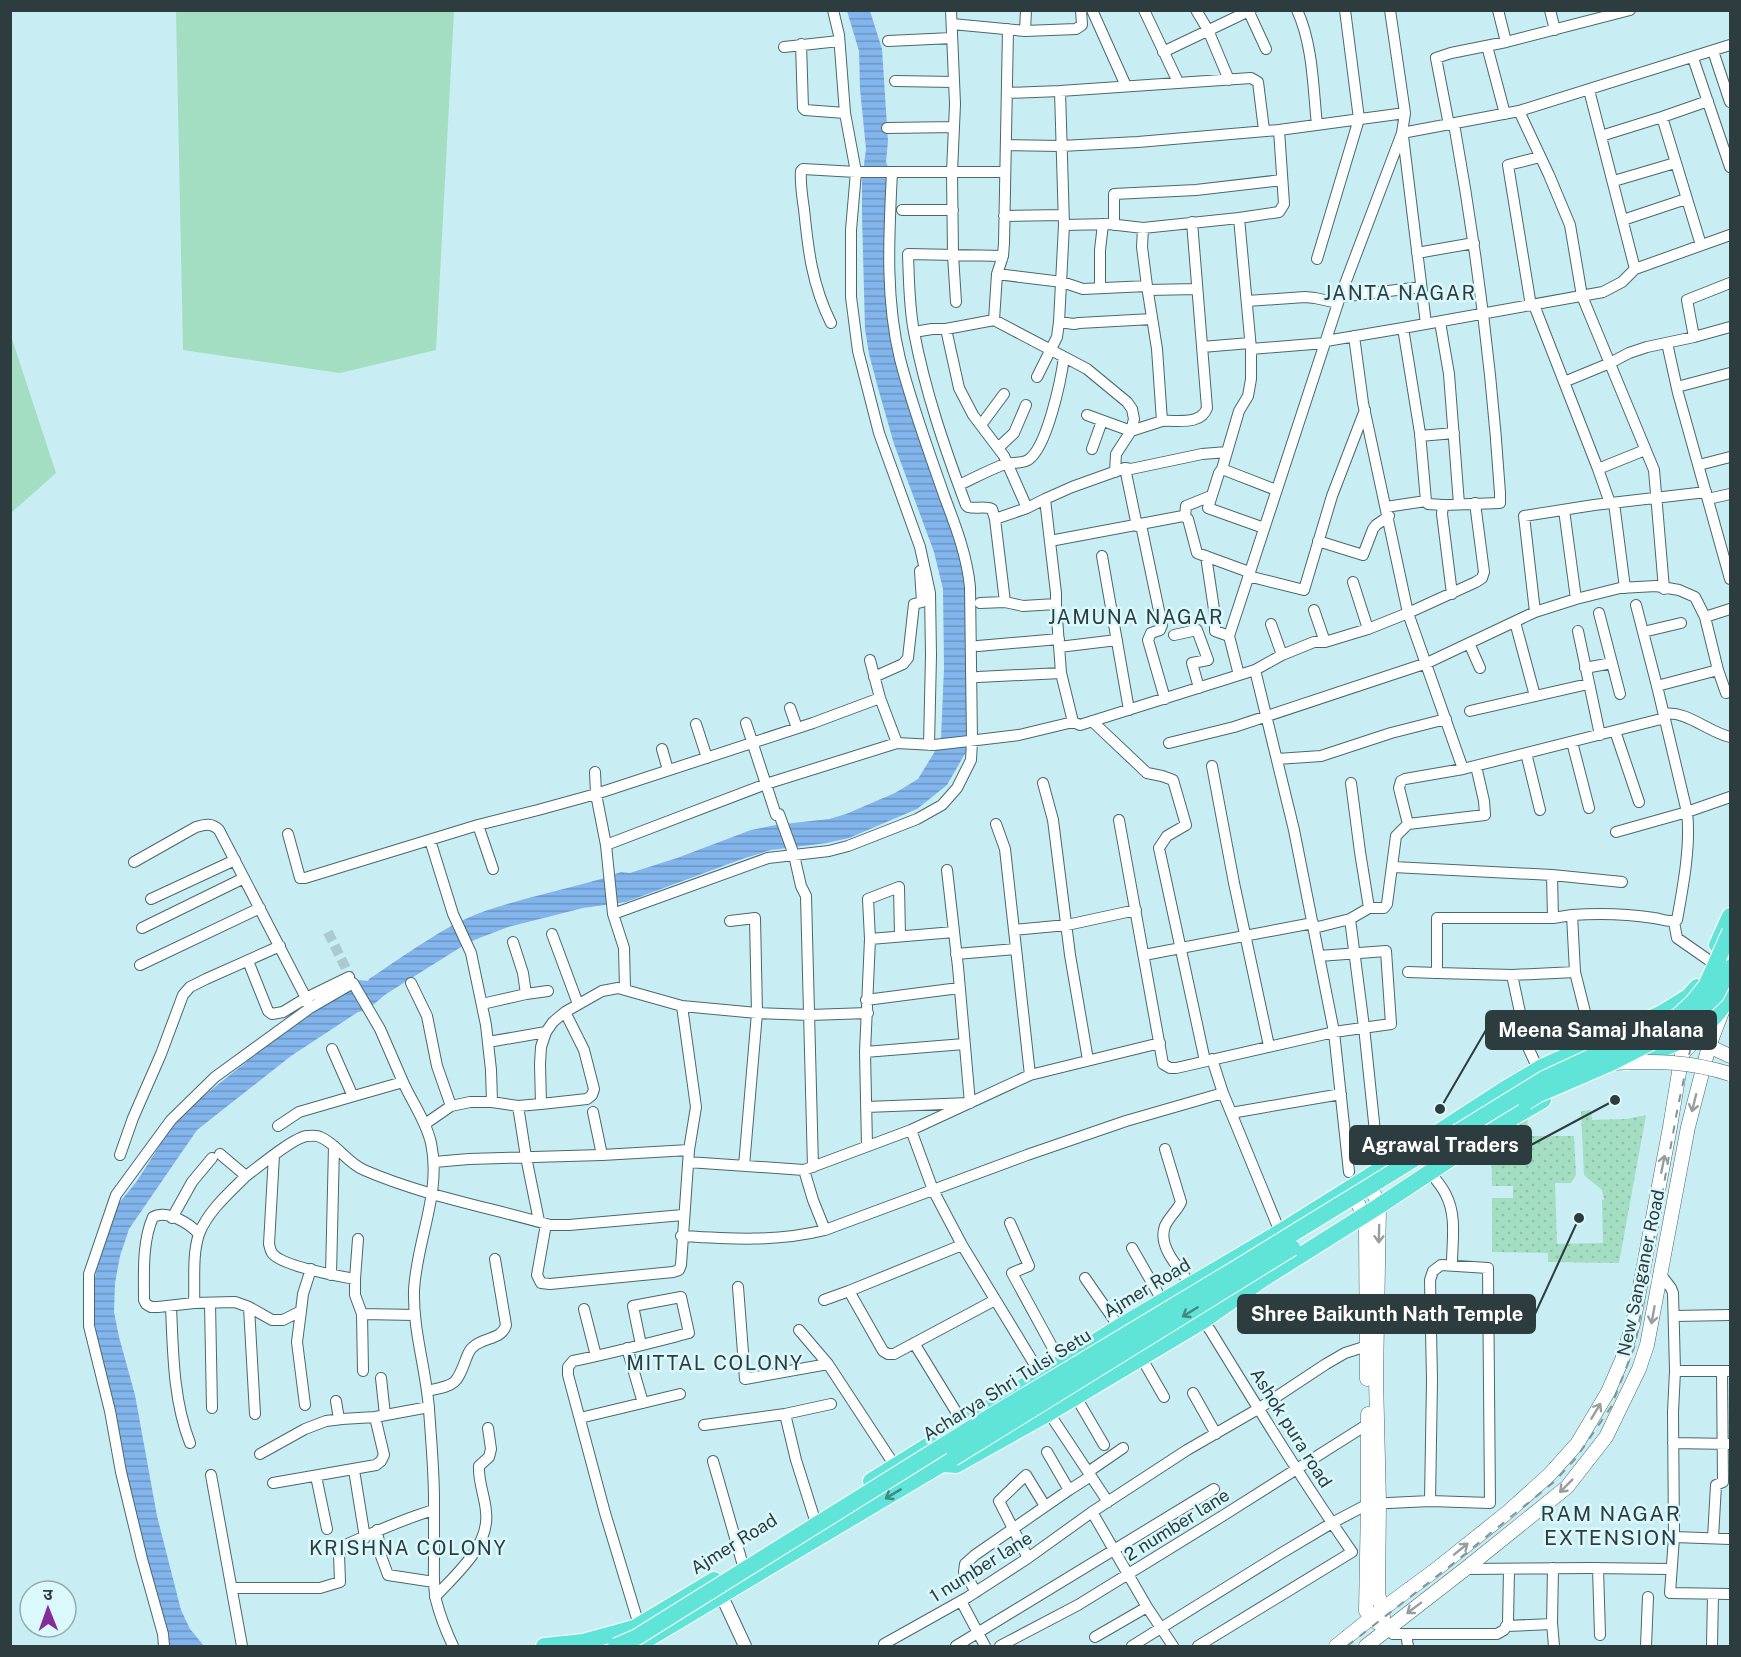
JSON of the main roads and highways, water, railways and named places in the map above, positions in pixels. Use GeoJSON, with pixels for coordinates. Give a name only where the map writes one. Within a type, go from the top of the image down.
{"type":"FeatureCollection","features":[{"type":"Feature","properties":{"kind":"highway","name":"Ajmer Road"},"geometry":{"type":"LineString","coordinates":[[544,1647],[583,1642],[639,1625],[1119,1327],[1280,1232],[1350,1180],[1373,1174],[1538,1069],[1655,1016],[1688,997],[1702,982],[1731,916]]}},
{"type":"Feature","properties":{"kind":"highway","name":"Acharya Shri Tulsi Setu"},"geometry":{"type":"LineString","coordinates":[[616,1647],[637,1637],[973,1427],[1544,1079],[1677,1017],[1706,986],[1731,932]]}},
{"type":"Feature","properties":{"kind":"highway","name":"Acharya Shri Tulsi Setu"},"geometry":{"type":"LineString","coordinates":[[948,1461],[1537,1095],[1611,1063],[1685,1025],[1716,995],[1731,968]]}},
{"type":"Feature","properties":{"kind":"highway","name":"Ajmer Road"},"geometry":{"type":"LineString","coordinates":[[636,1647],[948,1461],[956,1465],[1049,1413],[1203,1321],[1263,1279],[1556,1092],[1678,1049],[1729,1004]]}},
{"type":"Feature","properties":{"kind":"main road","name":"New Sanganer Road"},"geometry":{"type":"LineString","coordinates":[[1366,1647],[1567,1486],[1606,1437],[1639,1369],[1644,1353],[1688,1127],[1709,1046],[1729,1004]]}},
{"type":"Feature","properties":{"kind":"main road"},"geometry":{"type":"LineString","coordinates":[[1655,1016],[1692,1039],[1731,1056]]}},
{"type":"Feature","properties":{"kind":"main road"},"geometry":{"type":"LineString","coordinates":[[1655,1016],[1678,1049],[1704,1070],[1731,1082]]}},
{"type":"Feature","properties":{"kind":"main road","name":"New Sanganer Road"},"geometry":{"type":"LineString","coordinates":[[1336,1647],[1508,1512],[1550,1474],[1577,1444],[1608,1392],[1622,1360],[1633,1324],[1670,1127],[1678,1049]]}},
{"type":"Feature","properties":{"kind":"main road"},"geometry":{"type":"LineString","coordinates":[[1611,1063],[1674,1062],[1708,1067],[1731,1074]]}},
{"type":"Feature","properties":{"kind":"main road"},"geometry":{"type":"LineString","coordinates":[[1373,1174],[1379,1206],[1373,1503]]}},
{"type":"Feature","properties":{"kind":"main road"},"geometry":{"type":"LineString","coordinates":[[1350,1180],[1366,1225],[1368,1424],[1378,1593],[1377,1614],[1387,1630]]}},
{"type":"Feature","properties":{"kind":"water"},"geometry":{"type":"Polygon","coordinates":[[[847,11],[870,11],[882,49],[888,141],[886,162],[888,167],[887,306],[897,368],[965,576],[970,745],[947,785],[917,809],[849,838],[771,850],[626,902],[583,908],[508,927],[469,942],[386,994],[367,1010],[358,1012],[291,1056],[197,1130],[129,1229],[120,1256],[115,1283],[114,1312],[135,1395],[157,1516],[181,1610],[190,1629],[204,1646],[167,1646],[127,1476],[112,1395],[99,1349],[93,1313],[95,1278],[100,1253],[115,1208],[137,1181],[167,1134],[186,1110],[280,1035],[348,990],[359,980],[368,981],[425,942],[469,917],[499,906],[621,872],[630,873],[751,830],[829,819],[846,814],[895,793],[918,779],[937,748],[941,738],[944,668],[943,589],[934,552],[894,444],[869,354],[865,329],[862,215],[862,180],[866,149],[859,51],[847,11]]]}},
{"type":"Feature","properties":{"kind":"tunnel"},"geometry":{"type":"LineString","coordinates":[[328,932],[353,983]]}},
{"type":"Feature","properties":{"kind":"railway"},"geometry":{"type":"LineString","coordinates":[[1347,1646],[1554,1482],[1576,1458],[1611,1407],[1635,1345],[1690,1051],[1707,996],[1730,945]]}},
{"type":"Feature","properties":{"kind":"place","name":"Agrawal Traders"},"geometry":{"type":"Point","coordinates":[1615,1100]}},
{"type":"Feature","properties":{"kind":"place","name":"Meena Samaj Jhalana"},"geometry":{"type":"Point","coordinates":[1440,1109]}},
{"type":"Feature","properties":{"kind":"place","name":"Shree Baikunth Nath Temple"},"geometry":{"type":"Point","coordinates":[1579,1218]}},
{"type":"Feature","properties":{"kind":"district","name":"JANTA NAGAR"},"geometry":{"type":"Point","coordinates":[1400,293]}},
{"type":"Feature","properties":{"kind":"district","name":"JAMUNA NAGAR"},"geometry":{"type":"Point","coordinates":[1136,617]}},
{"type":"Feature","properties":{"kind":"district","name":"MITTAL COLONY"},"geometry":{"type":"Point","coordinates":[715,1363]}},
{"type":"Feature","properties":{"kind":"district","name":"RAM NAGAR EXTENSION"},"geometry":{"type":"Point","coordinates":[1611,1526]}},
{"type":"Feature","properties":{"kind":"district","name":"KRISHNA COLONY"},"geometry":{"type":"Point","coordinates":[408,1548]}}]}
